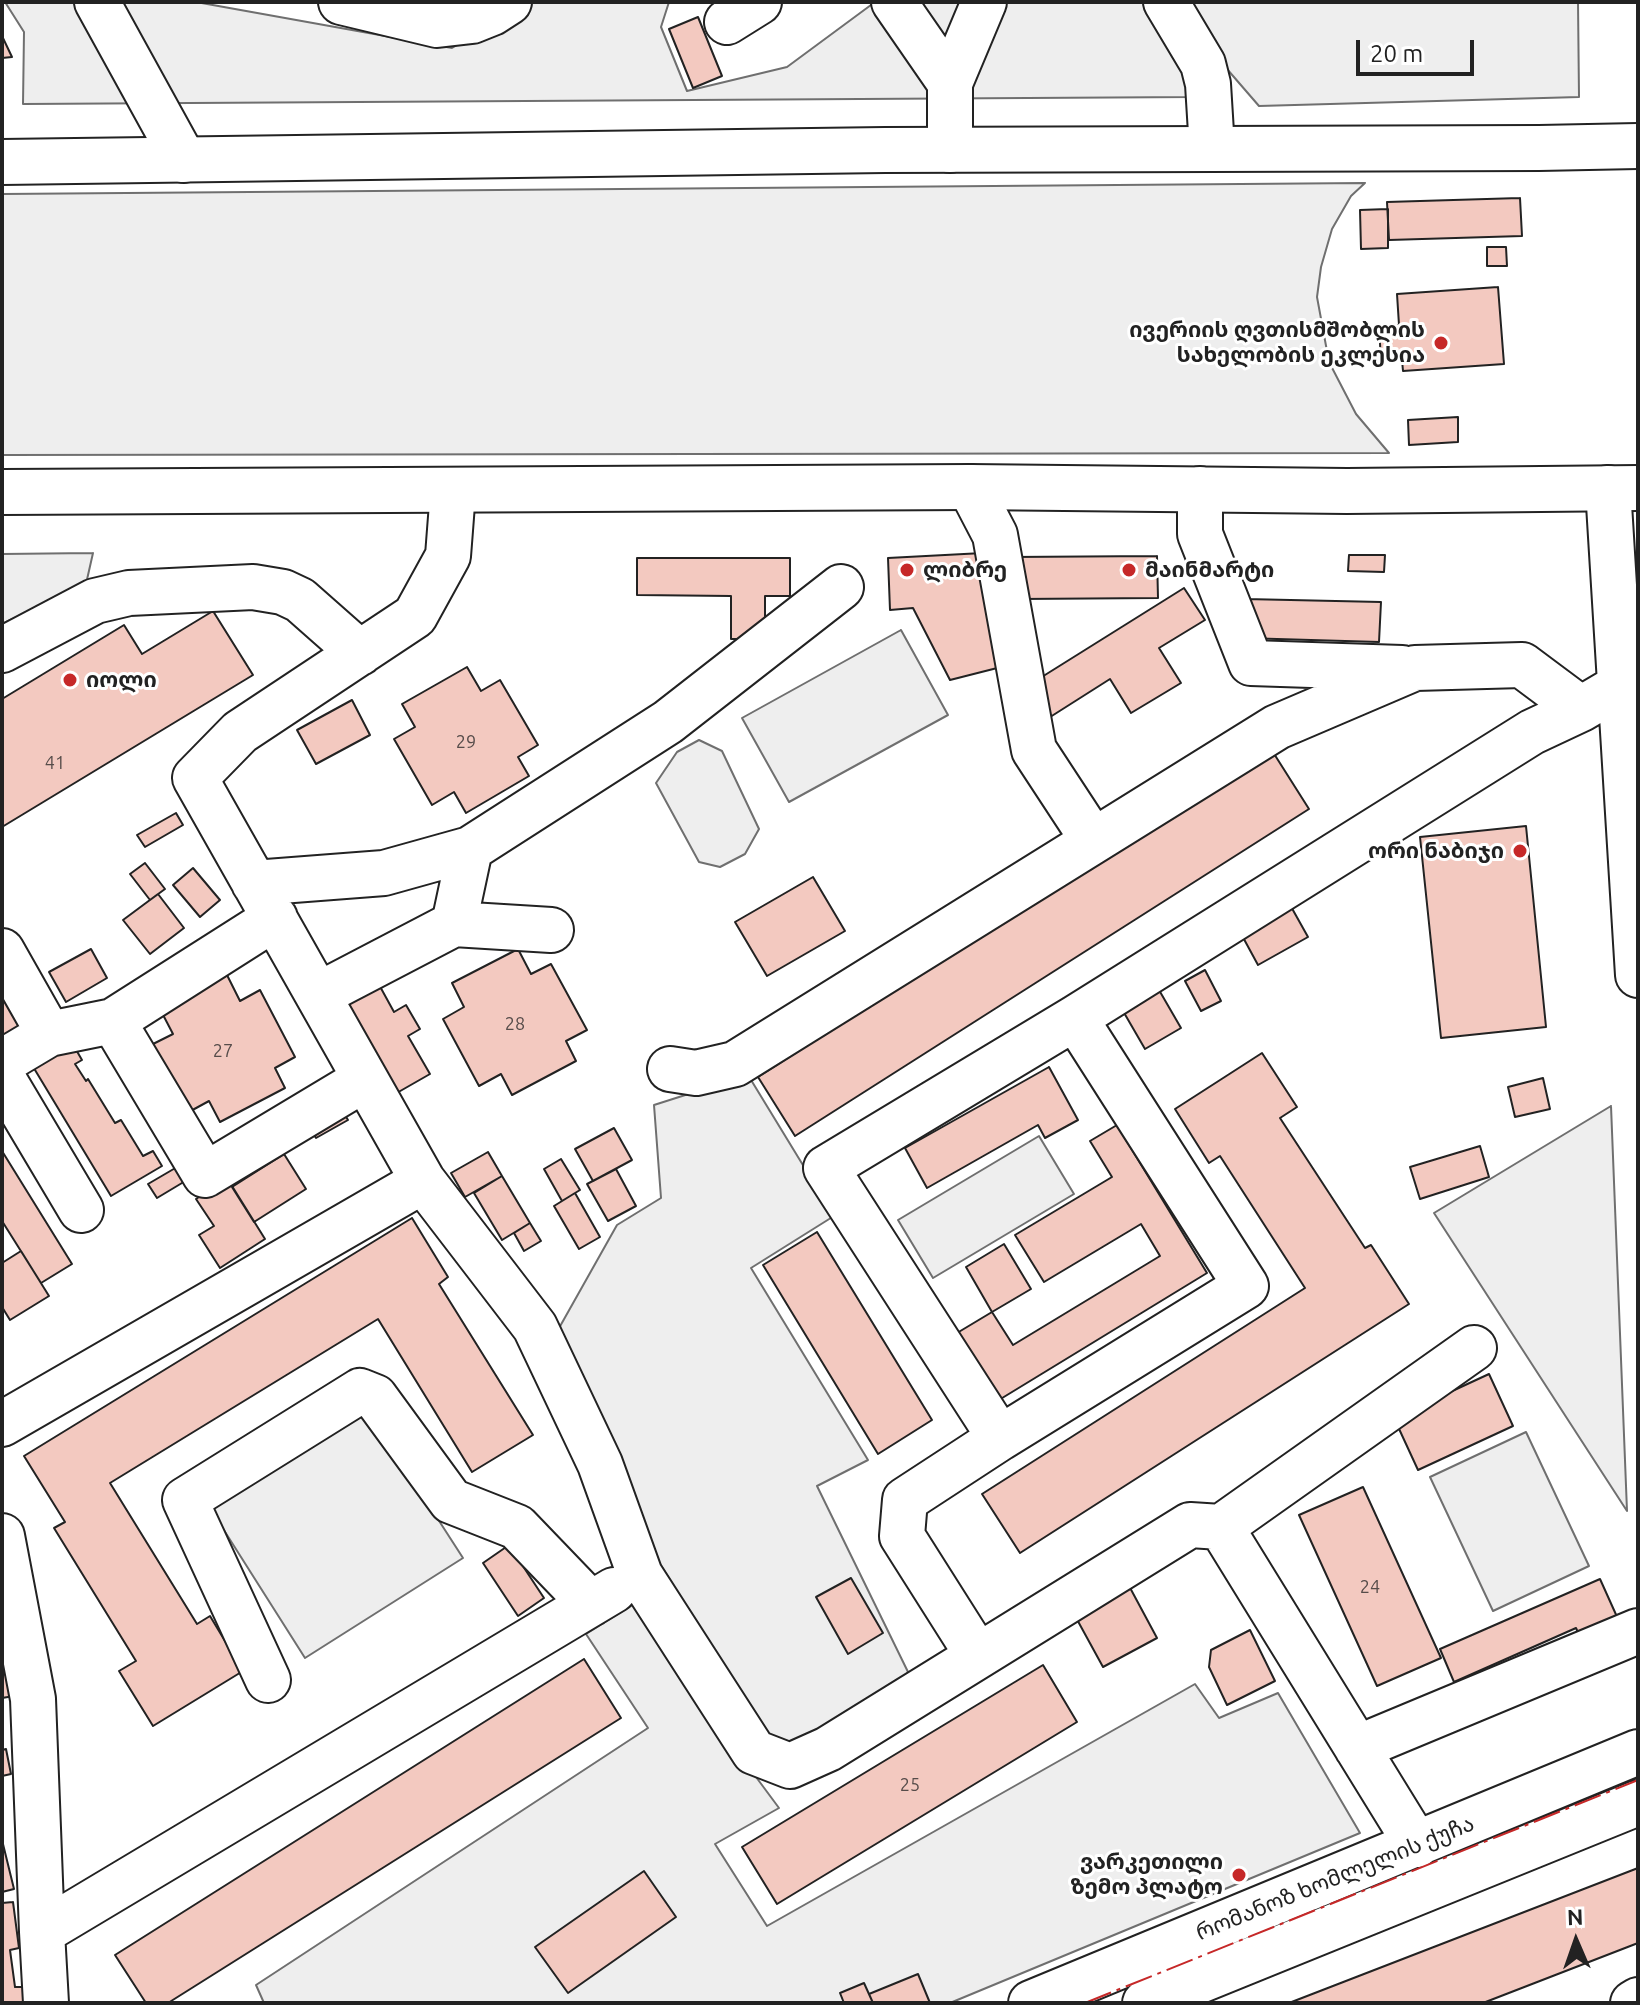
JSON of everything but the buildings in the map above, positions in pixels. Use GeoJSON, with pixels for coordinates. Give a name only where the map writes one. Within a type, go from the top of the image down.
{"type":"FeatureCollection","features":[{"type":"Feature","properties":{"kind":"main road"},"geometry":{"type":"LineString","coordinates":[[97,2],[184,160]]}},
{"type":"Feature","properties":{"kind":"main road"},"geometry":{"type":"LineString","coordinates":[[341,2],[437,25],[472,21],[509,2]]}},
{"type":"Feature","properties":{"kind":"main road"},"geometry":{"type":"LineString","coordinates":[[894,2],[950,83]]}},
{"type":"Feature","properties":{"kind":"main road"},"geometry":{"type":"LineString","coordinates":[[950,150],[950,83],[984,2]]}},
{"type":"Feature","properties":{"kind":"main road"},"geometry":{"type":"LineString","coordinates":[[1166,2],[1203,64],[1208,84],[1212,149]]}},
{"type":"Feature","properties":{"kind":"main road"},"geometry":{"type":"LineString","coordinates":[[2,162],[950,150],[1638,146]]}},
{"type":"Feature","properties":{"kind":"main road"},"geometry":{"type":"LineString","coordinates":[[970,487],[995,535],[1034,750],[1093,840]]}},
{"type":"Feature","properties":{"kind":"main road"},"geometry":{"type":"LineString","coordinates":[[2,492],[970,487],[1347,491],[1623,488],[1638,975]]}},
{"type":"Feature","properties":{"kind":"main road"},"geometry":{"type":"LineString","coordinates":[[1200,489],[1200,534],[1251,663],[1415,668],[1522,665],[1581,709]]}},
{"type":"Feature","properties":{"kind":"main road"},"geometry":{"type":"LineString","coordinates":[[453,491],[448,556],[415,616],[240,732],[195,778],[423,1181],[535,1327],[600,1464],[640,1575],[754,1752],[790,1766],[828,1749],[1190,1525],[1221,1527],[1474,1348]]}},
{"type":"Feature","properties":{"kind":"main road"},"geometry":{"type":"LineString","coordinates":[[2,650],[95,601],[129,593],[253,587],[283,592],[300,600],[360,653]]}},
{"type":"Feature","properties":{"kind":"main road"},"geometry":{"type":"LineString","coordinates":[[2,1062],[49,1034],[113,1021],[265,901],[470,849],[668,722],[841,587]]}},
{"type":"Feature","properties":{"kind":"main road"},"geometry":{"type":"LineString","coordinates":[[670,1069],[696,1073],[735,1064],[1277,727],[1415,668]]}},
{"type":"Feature","properties":{"kind":"main road"},"geometry":{"type":"LineString","coordinates":[[1000,1438],[826,1168],[1075,1018],[1532,732],[1629,682]]}},
{"type":"Feature","properties":{"kind":"main road"},"geometry":{"type":"LineString","coordinates":[[454,924],[470,849]]}},
{"type":"Feature","properties":{"kind":"main road"},"geometry":{"type":"LineString","coordinates":[[318,995],[454,924],[551,930]]}},
{"type":"Feature","properties":{"kind":"main road"},"geometry":{"type":"LineString","coordinates":[[2,951],[49,1034]]}},
{"type":"Feature","properties":{"kind":"main road"},"geometry":{"type":"LineString","coordinates":[[978,1656],[902,1536],[905,1500],[1246,1286],[1075,1018]]}},
{"type":"Feature","properties":{"kind":"main road"},"geometry":{"type":"LineString","coordinates":[[113,1021],[205,1175],[365,1079]]}},
{"type":"Feature","properties":{"kind":"main road"},"geometry":{"type":"LineString","coordinates":[[2,1077],[81,1210]]}},
{"type":"Feature","properties":{"kind":"main road"},"geometry":{"type":"LineString","coordinates":[[2,1424],[423,1181]]}},
{"type":"Feature","properties":{"kind":"main road"},"geometry":{"type":"LineString","coordinates":[[268,1680],[185,1500],[360,1391],[375,1397],[451,1501],[517,1527],[591,1604]]}},
{"type":"Feature","properties":{"kind":"main road"},"geometry":{"type":"LineString","coordinates":[[1221,1527],[1417,1845]]}},
{"type":"Feature","properties":{"kind":"main road"},"geometry":{"type":"LineString","coordinates":[[2,1536],[33,1699],[46,2003]]}},
{"type":"Feature","properties":{"kind":"main road"},"geometry":{"type":"LineString","coordinates":[[42,1932],[640,1575]]}},
{"type":"Feature","properties":{"kind":"main road"},"geometry":{"type":"LineString","coordinates":[[1357,1748],[1638,1631]]}},
{"type":"Feature","properties":{"kind":"main road","name":"რომანოზ ხომლელის ქუჩა"},"geometry":{"type":"LineString","coordinates":[[1031,2003],[1638,1752]]}},
{"type":"Feature","properties":{"kind":"main road","name":"რომანოზ ხომლელის ქუჩა"},"geometry":{"type":"LineString","coordinates":[[1145,2003],[1638,1803]]}},
{"type":"Feature","properties":{"kind":"shaded area"},"geometry":{"type":"Polygon","coordinates":[[[5,2],[196,2],[452,48],[529,2],[669,2],[661,27],[687,91],[787,67],[875,2],[1148,2],[1195,97],[23,104],[24,32],[5,2]]]}},
{"type":"Feature","properties":{"kind":"shaded area"},"geometry":{"type":"Polygon","coordinates":[[[1195,2],[1578,2],[1579,97],[1259,106],[1214,54],[1192,6],[1195,2]]]}},
{"type":"Feature","properties":{"kind":"shaded area"},"geometry":{"type":"Polygon","coordinates":[[[1365,183],[1351,196],[1332,229],[1321,267],[1317,297],[1329,362],[1356,414],[1389,453],[2,455],[2,194],[1365,183]]]}},
{"type":"Feature","properties":{"kind":"shaded area"},"geometry":{"type":"Polygon","coordinates":[[[93,553],[86,584],[2,624],[2,554],[93,553]]]}},
{"type":"Feature","properties":{"kind":"shaded area"},"geometry":{"type":"Polygon","coordinates":[[[901,630],[948,715],[789,802],[742,718],[901,630]]]}},
{"type":"Feature","properties":{"kind":"shaded area"},"geometry":{"type":"Polygon","coordinates":[[[699,740],[722,751],[759,829],[745,854],[720,867],[699,862],[656,783],[677,752],[699,740]]]}},
{"type":"Feature","properties":{"kind":"shaded area"},"geometry":{"type":"Polygon","coordinates":[[[748,1075],[834,1216],[751,1268],[868,1460],[817,1486],[909,1674],[780,1757],[647,1543],[554,1337],[617,1225],[661,1198],[654,1105],[748,1075]]]}},
{"type":"Feature","properties":{"kind":"shaded area"},"geometry":{"type":"Polygon","coordinates":[[[1611,1106],[1627,1511],[1434,1213],[1611,1106]]]}},
{"type":"Feature","properties":{"kind":"shaded area"},"geometry":{"type":"Polygon","coordinates":[[[1039,1136],[1074,1194],[933,1278],[898,1220],[1039,1136]]]}},
{"type":"Feature","properties":{"kind":"shaded area"},"geometry":{"type":"Polygon","coordinates":[[[365,1406],[463,1558],[305,1658],[208,1505],[365,1406]]]}},
{"type":"Feature","properties":{"kind":"shaded area"},"geometry":{"type":"Polygon","coordinates":[[[1526,1432],[1589,1566],[1493,1611],[1430,1477],[1526,1432]]]}},
{"type":"Feature","properties":{"kind":"shaded area"},"geometry":{"type":"Polygon","coordinates":[[[634,1604],[696,1696],[779,1808],[715,1844],[767,1926],[1195,1684],[1219,1718],[1278,1693],[1360,1833],[950,2003],[264,2003],[256,1985],[648,1728],[586,1634],[634,1604]]]}},
{"type":"Feature","properties":{"kind":"power"},"geometry":{"type":"LineString","coordinates":[[1085,2003],[1638,1780]]}},
{"type":"Feature","properties":{"kind":"place","name":"ივერიის ღვთისმშობლის სახელობის ეკლესია"},"geometry":{"type":"Point","coordinates":[1441,343]}},
{"type":"Feature","properties":{"kind":"place","name":"ლიბრე"},"geometry":{"type":"Point","coordinates":[907,570]}},
{"type":"Feature","properties":{"kind":"place","name":"მაინმარტი"},"geometry":{"type":"Point","coordinates":[1129,570]}},
{"type":"Feature","properties":{"kind":"place","name":"იოლი"},"geometry":{"type":"Point","coordinates":[70,680]}},
{"type":"Feature","properties":{"kind":"place","name":"ორი ნაბიჯი"},"geometry":{"type":"Point","coordinates":[1520,851]}},
{"type":"Feature","properties":{"kind":"place","name":"ვარკეთილი ზემო პლატო"},"geometry":{"type":"Point","coordinates":[1239,1875]}}]}
